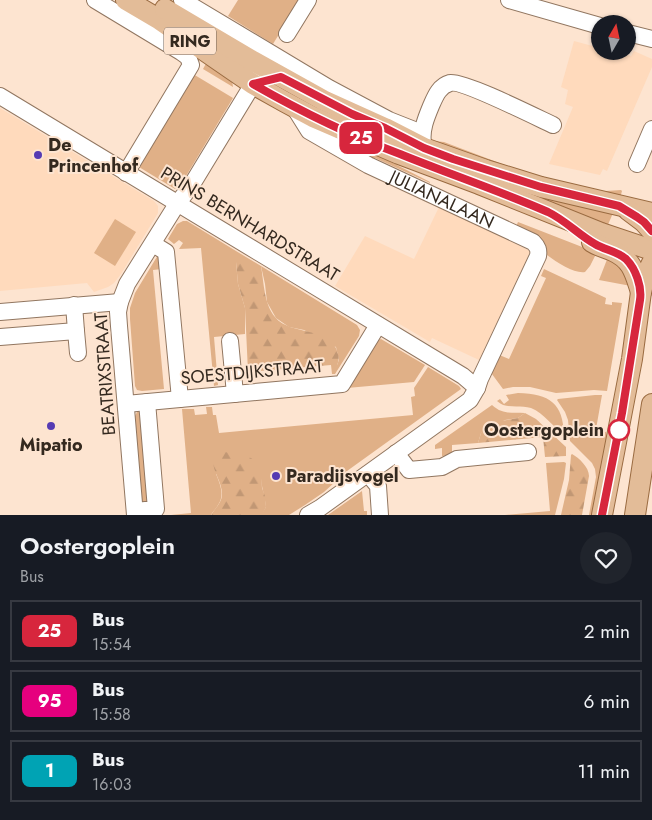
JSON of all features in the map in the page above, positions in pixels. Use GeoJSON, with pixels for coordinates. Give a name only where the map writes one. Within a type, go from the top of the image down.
{"type":"FeatureCollection","features":[{"type":"Feature","properties":{"kind":"main road","name":"JULIANALAAN"},"geometry":{"type":"LineString","coordinates":[[126,0],[160,20],[253,84],[294,107],[344,131],[600,233],[652,250]]}},
{"type":"Feature","properties":{"kind":"main road","name":"RING"},"geometry":{"type":"LineString","coordinates":[[151,0],[281,77],[324,100],[385,128],[423,141],[469,165],[516,180],[652,213]]}},
{"type":"Feature","properties":{"kind":"main road"},"geometry":{"type":"LineString","coordinates":[[619,206],[644,222],[652,231]]}},
{"type":"Feature","properties":{"kind":"main road","name":"JULIANALAAN"},"geometry":{"type":"LineString","coordinates":[[551,213],[596,244],[626,259],[634,269],[641,292]]}},
{"type":"Feature","properties":{"kind":"main road"},"geometry":{"type":"LineString","coordinates":[[602,515],[628,377],[641,292],[652,263]]}},
{"type":"Feature","properties":{"kind":"main road"},"geometry":{"type":"LineString","coordinates":[[635,515],[652,404]]}},
{"type":"Feature","properties":{"kind":"street"},"geometry":{"type":"LineString","coordinates":[[95,0],[181,52],[188,57],[191,65],[126,173]]}},
{"type":"Feature","properties":{"kind":"street"},"geometry":{"type":"LineString","coordinates":[[182,0],[329,88],[405,127],[423,141],[428,114],[440,88],[449,83],[467,87],[490,96],[552,125]]}},
{"type":"Feature","properties":{"kind":"street"},"geometry":{"type":"LineString","coordinates":[[287,34],[308,0]]}},
{"type":"Feature","properties":{"kind":"street"},"geometry":{"type":"LineString","coordinates":[[509,0],[591,23]]}},
{"type":"Feature","properties":{"kind":"street"},"geometry":{"type":"LineString","coordinates":[[238,34],[254,61],[253,84],[281,77]]}},
{"type":"Feature","properties":{"kind":"street"},"geometry":{"type":"LineString","coordinates":[[636,35],[652,39]]}},
{"type":"Feature","properties":{"kind":"street","name":"BEATRIXSTRAAT"},"geometry":{"type":"LineString","coordinates":[[147,402],[156,509],[135,513],[118,312],[120,302],[127,284],[177,204],[191,186],[253,84]]}},
{"type":"Feature","properties":{"kind":"street","name":"PRINS BERNHARDSTRAAT"},"geometry":{"type":"LineString","coordinates":[[0,96],[463,376],[477,388]]}},
{"type":"Feature","properties":{"kind":"street","name":"JULIANALAAN"},"geometry":{"type":"LineString","coordinates":[[294,107],[309,131],[368,165],[533,242],[537,246],[538,256],[477,388]]}},
{"type":"Feature","properties":{"kind":"street"},"geometry":{"type":"LineString","coordinates":[[637,164],[652,129]]}},
{"type":"Feature","properties":{"kind":"street"},"geometry":{"type":"LineString","coordinates":[[153,244],[166,252],[180,399]]}},
{"type":"Feature","properties":{"kind":"street"},"geometry":{"type":"LineString","coordinates":[[0,312],[120,302]]}},
{"type":"Feature","properties":{"kind":"street"},"geometry":{"type":"LineString","coordinates":[[74,305],[78,353]]}},
{"type":"Feature","properties":{"kind":"street","name":"SOESTDIJKSTRAAT"},"geometry":{"type":"LineString","coordinates":[[126,404],[342,384],[378,325]]}},
{"type":"Feature","properties":{"kind":"street"},"geometry":{"type":"LineString","coordinates":[[0,337],[76,331]]}},
{"type":"Feature","properties":{"kind":"street"},"geometry":{"type":"LineString","coordinates":[[230,341],[235,394]]}},
{"type":"Feature","properties":{"kind":"street"},"geometry":{"type":"LineString","coordinates":[[308,515],[470,400],[477,388]]}},
{"type":"Feature","properties":{"kind":"street"},"geometry":{"type":"LineString","coordinates":[[396,453],[409,470],[442,467],[457,459],[528,452]]}},
{"type":"Feature","properties":{"kind":"street"},"geometry":{"type":"LineString","coordinates":[[368,474],[378,486],[380,515]]}},
{"type":"Feature","properties":{"kind":"shaded area"},"geometry":{"type":"Polygon","coordinates":[[[574,41],[591,46],[591,60],[636,60],[636,52],[652,59],[652,67],[607,171],[603,169],[600,175],[549,164],[573,107],[565,104],[568,90],[561,87],[574,41]]]}},
{"type":"Feature","properties":{"kind":"shaded area","name":"De Princenhof"},"geometry":{"type":"Polygon","coordinates":[[[0,108],[154,201],[158,206],[158,213],[121,274],[108,287],[94,292],[87,283],[0,291],[0,108]]]}},
{"type":"Feature","properties":{"kind":"shaded area"},"geometry":{"type":"Polygon","coordinates":[[[439,207],[530,251],[479,360],[432,338],[430,342],[335,286],[365,236],[414,259],[439,207]]]}},
{"type":"Feature","properties":{"kind":"green space"},"geometry":{"type":"Polygon","coordinates":[[[238,0],[300,0],[273,44],[228,16],[238,0]]]}},
{"type":"Feature","properties":{"kind":"green space"},"geometry":{"type":"Polygon","coordinates":[[[209,58],[232,80],[233,87],[203,69],[209,58]]]}},
{"type":"Feature","properties":{"kind":"green space"},"geometry":{"type":"Polygon","coordinates":[[[193,74],[233,98],[180,186],[175,189],[139,167],[140,162],[193,74]]]}},
{"type":"Feature","properties":{"kind":"green space"},"geometry":{"type":"Polygon","coordinates":[[[327,116],[613,213],[607,227],[438,163],[327,116]]]}},
{"type":"Feature","properties":{"kind":"green space"},"geometry":{"type":"Polygon","coordinates":[[[311,121],[430,183],[375,158],[372,163],[367,161],[370,155],[360,149],[357,155],[311,121]]]}},
{"type":"Feature","properties":{"kind":"green space"},"geometry":{"type":"Polygon","coordinates":[[[434,141],[444,142],[523,172],[592,190],[621,190],[620,198],[499,167],[434,141]]]}},
{"type":"Feature","properties":{"kind":"green space"},"geometry":{"type":"Polygon","coordinates":[[[115,219],[136,232],[115,266],[94,253],[115,219]]]}},
{"type":"Feature","properties":{"kind":"green space"},"geometry":{"type":"Polygon","coordinates":[[[187,221],[236,251],[238,284],[245,308],[245,334],[214,337],[218,385],[214,386],[201,248],[179,249],[183,243],[179,240],[174,244],[168,239],[177,224],[187,221]]]}},
{"type":"Feature","properties":{"kind":"green space"},"geometry":{"type":"Polygon","coordinates":[[[518,222],[595,252],[596,254],[590,266],[585,272],[577,272],[558,263],[515,229],[518,222]]]}},
{"type":"Feature","properties":{"kind":"green space"},"geometry":{"type":"Polygon","coordinates":[[[236,251],[261,266],[267,300],[275,317],[291,327],[328,339],[334,345],[338,354],[339,360],[337,365],[248,372],[245,308],[238,284],[236,251]]]}},
{"type":"Feature","properties":{"kind":"green space"},"geometry":{"type":"Polygon","coordinates":[[[158,255],[162,269],[153,270],[164,389],[142,391],[137,390],[135,386],[130,308],[135,293],[158,255]]]}},
{"type":"Feature","properties":{"kind":"green space"},"geometry":{"type":"Polygon","coordinates":[[[608,257],[618,262],[631,286],[599,280],[608,257]]]}},
{"type":"Feature","properties":{"kind":"green space"},"geometry":{"type":"Polygon","coordinates":[[[261,266],[357,325],[360,330],[359,336],[335,374],[332,374],[331,365],[337,365],[339,360],[336,347],[304,330],[289,327],[276,318],[267,302],[261,266]]]}},
{"type":"Feature","properties":{"kind":"green space"},"geometry":{"type":"Polygon","coordinates":[[[544,269],[606,298],[605,304],[612,305],[612,302],[622,303],[607,391],[594,390],[556,393],[530,387],[503,389],[489,370],[497,354],[509,359],[546,278],[541,276],[544,269]]]}},
{"type":"Feature","properties":{"kind":"green space"},"geometry":{"type":"Polygon","coordinates":[[[381,339],[425,365],[414,382],[347,388],[378,340],[381,339]]]}},
{"type":"Feature","properties":{"kind":"green space"},"geometry":{"type":"Polygon","coordinates":[[[428,367],[461,389],[347,471],[324,492],[289,515],[261,515],[266,507],[261,472],[216,474],[221,497],[211,515],[171,515],[191,513],[182,409],[194,409],[195,415],[207,414],[206,407],[212,407],[213,415],[216,415],[219,433],[413,415],[411,397],[415,396],[414,388],[428,367]]]}},
{"type":"Feature","properties":{"kind":"green space"},"geometry":{"type":"Polygon","coordinates":[[[518,393],[539,395],[553,402],[561,415],[564,435],[536,410],[504,405],[497,401],[500,399],[504,404],[509,400],[506,395],[518,393]]]}},
{"type":"Feature","properties":{"kind":"green space"},"geometry":{"type":"Polygon","coordinates":[[[602,395],[596,429],[606,432],[607,447],[594,515],[589,515],[596,477],[595,469],[592,463],[570,441],[568,420],[557,400],[602,395]]]}},
{"type":"Feature","properties":{"kind":"green space"},"geometry":{"type":"Polygon","coordinates":[[[492,405],[504,412],[525,413],[518,418],[505,420],[481,433],[478,443],[452,445],[452,455],[442,456],[442,448],[435,449],[435,445],[492,405]]]}},
{"type":"Feature","properties":{"kind":"green space"},"geometry":{"type":"Polygon","coordinates":[[[140,411],[148,502],[142,503],[135,416],[140,411]]]}},
{"type":"Feature","properties":{"kind":"green space"},"geometry":{"type":"Polygon","coordinates":[[[525,413],[536,419],[566,447],[566,456],[545,457],[543,437],[478,443],[481,433],[489,423],[518,418],[525,413]]]}},
{"type":"Feature","properties":{"kind":"green space"},"geometry":{"type":"Polygon","coordinates":[[[219,451],[243,455],[259,464],[266,507],[262,515],[211,515],[222,497],[220,483],[213,464],[214,452],[219,451]]]}},
{"type":"Feature","properties":{"kind":"green space"},"geometry":{"type":"Polygon","coordinates":[[[572,454],[583,463],[589,473],[582,515],[561,515],[569,480],[572,454]]]}},
{"type":"Feature","properties":{"kind":"green space"},"geometry":{"type":"Polygon","coordinates":[[[546,463],[566,463],[564,479],[555,515],[505,515],[550,511],[546,463]]]}},
{"type":"Feature","properties":{"kind":"green space"},"geometry":{"type":"Polygon","coordinates":[[[362,491],[364,511],[367,511],[367,515],[328,515],[362,491]]]}},
{"type":"Feature","properties":{"kind":"bus line","name":"25"},"geometry":{"type":"LineString","coordinates":[[602,515],[632,359],[641,292],[634,269],[626,259],[596,244],[551,213],[344,131],[313,117],[253,84],[281,77],[352,114],[424,148],[541,187],[619,206],[644,222],[652,231]]}},
{"type":"Feature","properties":{"kind":"place","name":"De Princenhof"},"geometry":{"type":"Point","coordinates":[38,155]}},
{"type":"Feature","properties":{"kind":"place","name":"Mipatio"},"geometry":{"type":"Point","coordinates":[51,426]}},
{"type":"Feature","properties":{"kind":"place","name":"Oostergoplein"},"geometry":{"type":"Point","coordinates":[619,430]}},
{"type":"Feature","properties":{"kind":"place","name":"Paradijsvogel"},"geometry":{"type":"Point","coordinates":[276,476]}}]}
